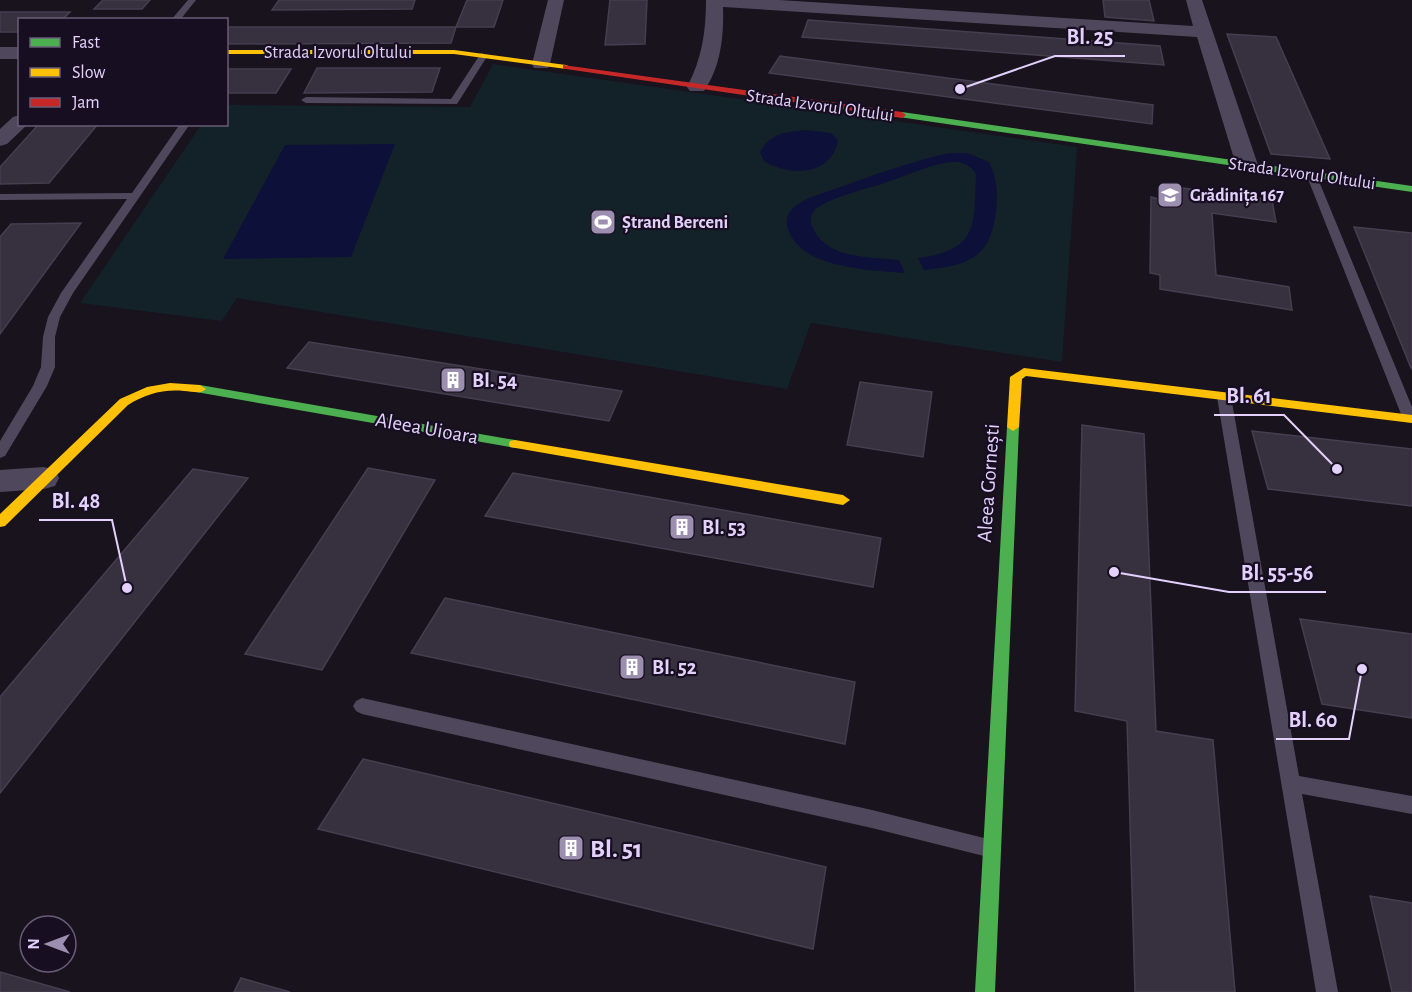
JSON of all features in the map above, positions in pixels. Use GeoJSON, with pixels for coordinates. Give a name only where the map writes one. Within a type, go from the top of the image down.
{"type":"FeatureCollection","features":[{"type":"Feature","properties":{"kind":"street"},"geometry":{"type":"LineString","coordinates":[[541,64],[556,0]]}},
{"type":"Feature","properties":{"kind":"street"},"geometry":{"type":"LineString","coordinates":[[697,87],[706,70],[715,35],[714,0],[1060,15],[1204,32]]}},
{"type":"Feature","properties":{"kind":"street"},"geometry":{"type":"LineString","coordinates":[[1194,0],[1247,165]]}},
{"type":"Feature","properties":{"kind":"street","name":"Strada Izvorul Oltului"},"geometry":{"type":"LineString","coordinates":[[228,52],[454,52],[484,55],[1412,189]]}},
{"type":"Feature","properties":{"kind":"street"},"geometry":{"type":"LineString","coordinates":[[0,53],[18,53]]}},
{"type":"Feature","properties":{"kind":"street"},"geometry":{"type":"LineString","coordinates":[[0,140],[18,123]]}},
{"type":"Feature","properties":{"kind":"street","name":"Aleea Gornești"},"geometry":{"type":"LineString","coordinates":[[985,992],[990,848],[1016,377],[1024,372],[1036,372],[1411,419]]}},
{"type":"Feature","properties":{"kind":"street","name":"Aleea Uioara"},"geometry":{"type":"LineString","coordinates":[[0,522],[117,407],[132,395],[155,385],[174,385],[843,500]]}},
{"type":"Feature","properties":{"kind":"street"},"geometry":{"type":"LineString","coordinates":[[0,480],[44,478]]}},
{"type":"Feature","properties":{"kind":"lane"},"geometry":{"type":"LineString","coordinates":[[177,18],[192,0]]}},
{"type":"Feature","properties":{"kind":"lane"},"geometry":{"type":"LineString","coordinates":[[306,100],[454,102],[484,55]]}},
{"type":"Feature","properties":{"kind":"lane"},"geometry":{"type":"LineString","coordinates":[[0,453],[40,387],[48,368],[49,337],[54,317],[67,293],[184,126]]}},
{"type":"Feature","properties":{"kind":"lane"},"geometry":{"type":"LineString","coordinates":[[1311,174],[1411,419]]}},
{"type":"Feature","properties":{"kind":"lane"},"geometry":{"type":"LineString","coordinates":[[0,197],[135,196]]}},
{"type":"Feature","properties":{"kind":"lane"},"geometry":{"type":"LineString","coordinates":[[1224,397],[1327,992]]}},
{"type":"Feature","properties":{"kind":"lane"},"geometry":{"type":"LineString","coordinates":[[362,706],[861,816],[990,848]]}},
{"type":"Feature","properties":{"kind":"lane"},"geometry":{"type":"LineString","coordinates":[[1290,783],[1412,805]]}},
{"type":"Feature","properties":{"kind":"shaded area","name":"Ștrand Berceni"},"geometry":{"type":"Polygon","coordinates":[[[493,64],[1077,147],[1062,362],[811,323],[787,389],[237,298],[222,321],[80,303],[200,126],[228,126],[228,105],[470,107],[493,64]]]}},
{"type":"Feature","properties":{"kind":"shaded area"},"geometry":{"type":"Polygon","coordinates":[[[806,130],[831,133],[838,140],[834,152],[819,167],[797,171],[785,170],[764,161],[760,152],[774,137],[806,130]]]}},
{"type":"Feature","properties":{"kind":"shaded area"},"geometry":{"type":"Polygon","coordinates":[[[395,144],[351,257],[223,259],[285,145],[395,144]]]}},
{"type":"Feature","properties":{"kind":"shaded area"},"geometry":{"type":"Polygon","coordinates":[[[949,153],[967,153],[989,162],[996,186],[996,211],[989,239],[975,257],[965,262],[924,270],[918,258],[952,249],[969,233],[975,208],[976,174],[968,166],[957,162],[932,166],[842,196],[817,208],[812,215],[813,228],[828,246],[862,257],[899,260],[905,273],[857,268],[824,260],[809,254],[797,244],[789,232],[787,220],[789,214],[806,200],[892,169],[949,153]]]}},
{"type":"Feature","properties":{"kind":"building"},"geometry":{"type":"Polygon","coordinates":[[[103,0],[150,0],[142,9],[94,9],[103,0]]]}},
{"type":"Feature","properties":{"kind":"building"},"geometry":{"type":"Polygon","coordinates":[[[279,0],[415,0],[412,9],[272,10],[279,0]]]}},
{"type":"Feature","properties":{"kind":"building"},"geometry":{"type":"Polygon","coordinates":[[[467,0],[503,0],[494,27],[456,27],[467,0]]]}},
{"type":"Feature","properties":{"kind":"building"},"geometry":{"type":"Polygon","coordinates":[[[610,0],[647,0],[645,44],[605,45],[610,0]]]}},
{"type":"Feature","properties":{"kind":"building"},"geometry":{"type":"Polygon","coordinates":[[[1103,0],[1149,0],[1154,21],[1105,17],[1103,0]]]}},
{"type":"Feature","properties":{"kind":"building"},"geometry":{"type":"Polygon","coordinates":[[[0,12],[70,12],[64,18],[18,18],[18,32],[0,32],[0,12]]]}},
{"type":"Feature","properties":{"kind":"building"},"geometry":{"type":"Polygon","coordinates":[[[808,20],[1160,46],[1164,65],[802,37],[808,20]]]}},
{"type":"Feature","properties":{"kind":"building"},"geometry":{"type":"Polygon","coordinates":[[[228,27],[456,27],[451,43],[228,44],[228,27]]]}},
{"type":"Feature","properties":{"kind":"building"},"geometry":{"type":"Polygon","coordinates":[[[1227,34],[1276,37],[1330,159],[1271,154],[1227,34]]]}},
{"type":"Feature","properties":{"kind":"building"},"geometry":{"type":"Polygon","coordinates":[[[780,56],[1153,105],[1152,124],[769,73],[780,56]]]}},
{"type":"Feature","properties":{"kind":"building"},"geometry":{"type":"Polygon","coordinates":[[[317,68],[440,68],[432,92],[304,93],[317,68]]]}},
{"type":"Feature","properties":{"kind":"building"},"geometry":{"type":"Polygon","coordinates":[[[228,69],[291,69],[276,93],[228,93],[228,69]]]}},
{"type":"Feature","properties":{"kind":"building"},"geometry":{"type":"Polygon","coordinates":[[[37,126],[96,126],[49,183],[0,184],[0,167],[37,126]]]}},
{"type":"Feature","properties":{"kind":"building"},"geometry":{"type":"Polygon","coordinates":[[[1160,185],[1272,200],[1276,222],[1212,213],[1216,275],[1289,287],[1292,310],[1160,289],[1160,275],[1150,273],[1151,197],[1159,199],[1160,185]]]}},
{"type":"Feature","properties":{"kind":"building"},"geometry":{"type":"Polygon","coordinates":[[[81,223],[0,334],[0,237],[11,224],[81,223]]]}},
{"type":"Feature","properties":{"kind":"building"},"geometry":{"type":"Polygon","coordinates":[[[1354,227],[1412,233],[1412,369],[1411,368],[1354,227]]]}},
{"type":"Feature","properties":{"kind":"building","name":"Bl. 54"},"geometry":{"type":"Polygon","coordinates":[[[309,342],[622,391],[609,421],[287,368],[309,342]]]}},
{"type":"Feature","properties":{"kind":"building"},"geometry":{"type":"Polygon","coordinates":[[[860,382],[932,392],[923,457],[847,445],[860,382]]]}},
{"type":"Feature","properties":{"kind":"building"},"geometry":{"type":"Polygon","coordinates":[[[1082,425],[1144,434],[1156,731],[1213,740],[1235,992],[1135,992],[1127,721],[1075,711],[1082,425]]]}},
{"type":"Feature","properties":{"kind":"building"},"geometry":{"type":"Polygon","coordinates":[[[1252,431],[1412,449],[1412,506],[1268,489],[1252,431]]]}},
{"type":"Feature","properties":{"kind":"building"},"geometry":{"type":"Polygon","coordinates":[[[368,468],[435,480],[322,670],[245,654],[368,468]]]}},
{"type":"Feature","properties":{"kind":"building"},"geometry":{"type":"Polygon","coordinates":[[[193,469],[248,478],[0,793],[0,697],[193,469]]]}},
{"type":"Feature","properties":{"kind":"building","name":"Bl. 53"},"geometry":{"type":"Polygon","coordinates":[[[513,473],[881,538],[873,587],[485,516],[513,473]]]}},
{"type":"Feature","properties":{"kind":"building","name":"Bl. 52"},"geometry":{"type":"Polygon","coordinates":[[[445,598],[855,682],[845,744],[411,653],[445,598]]]}},
{"type":"Feature","properties":{"kind":"building"},"geometry":{"type":"Polygon","coordinates":[[[1300,619],[1412,634],[1412,718],[1322,704],[1300,619]]]}},
{"type":"Feature","properties":{"kind":"building","name":"Bl. 51"},"geometry":{"type":"Polygon","coordinates":[[[363,759],[826,867],[813,949],[318,829],[363,759]]]}},
{"type":"Feature","properties":{"kind":"building"},"geometry":{"type":"Polygon","coordinates":[[[1370,896],[1412,903],[1412,992],[1392,992],[1370,896]]]}},
{"type":"Feature","properties":{"kind":"building"},"geometry":{"type":"Polygon","coordinates":[[[0,972],[70,992],[0,992],[0,972]]]}},
{"type":"Feature","properties":{"kind":"building"},"geometry":{"type":"Polygon","coordinates":[[[241,978],[290,992],[234,992],[241,978]]]}},
{"type":"Feature","properties":{"kind":"traffic: fast"},"geometry":{"type":"LineString","coordinates":[[902,115],[1412,189]]}},
{"type":"Feature","properties":{"kind":"traffic: fast"},"geometry":{"type":"LineString","coordinates":[[200,389],[515,444]]}},
{"type":"Feature","properties":{"kind":"traffic: fast"},"geometry":{"type":"LineString","coordinates":[[985,992],[1013,427]]}},
{"type":"Feature","properties":{"kind":"traffic: slow"},"geometry":{"type":"LineString","coordinates":[[228,52],[454,52],[566,67]]}},
{"type":"Feature","properties":{"kind":"traffic: slow"},"geometry":{"type":"LineString","coordinates":[[1013,427],[1016,377],[1024,372],[1412,419]]}},
{"type":"Feature","properties":{"kind":"traffic: slow"},"geometry":{"type":"LineString","coordinates":[[0,522],[124,402],[142,393],[161,388],[200,389]]}},
{"type":"Feature","properties":{"kind":"traffic: slow"},"geometry":{"type":"LineString","coordinates":[[515,444],[843,500]]}},
{"type":"Feature","properties":{"kind":"traffic: jam"},"geometry":{"type":"LineString","coordinates":[[566,67],[902,115]]}},
{"type":"Feature","properties":{"kind":"place","name":"Bl. 25"},"geometry":{"type":"Point","coordinates":[960,89]}},
{"type":"Feature","properties":{"kind":"place","name":"Grădinița 167"},"geometry":{"type":"Point","coordinates":[1170,195]}},
{"type":"Feature","properties":{"kind":"place","name":"Ștrand Berceni"},"geometry":{"type":"Point","coordinates":[603,222]}},
{"type":"Feature","properties":{"kind":"place","name":"Bl. 54"},"geometry":{"type":"Point","coordinates":[453,380]}},
{"type":"Feature","properties":{"kind":"place","name":"Bl. 61"},"geometry":{"type":"Point","coordinates":[1337,469]}},
{"type":"Feature","properties":{"kind":"place","name":"Bl. 53"},"geometry":{"type":"Point","coordinates":[682,527]}},
{"type":"Feature","properties":{"kind":"place","name":"Bl. 55-56"},"geometry":{"type":"Point","coordinates":[1114,572]}},
{"type":"Feature","properties":{"kind":"place","name":"Bl. 48"},"geometry":{"type":"Point","coordinates":[127,588]}},
{"type":"Feature","properties":{"kind":"place","name":"Bl. 52"},"geometry":{"type":"Point","coordinates":[632,667]}},
{"type":"Feature","properties":{"kind":"place","name":"Bl. 60"},"geometry":{"type":"Point","coordinates":[1362,669]}},
{"type":"Feature","properties":{"kind":"place","name":"Bl. 51"},"geometry":{"type":"Point","coordinates":[571,848]}}]}
